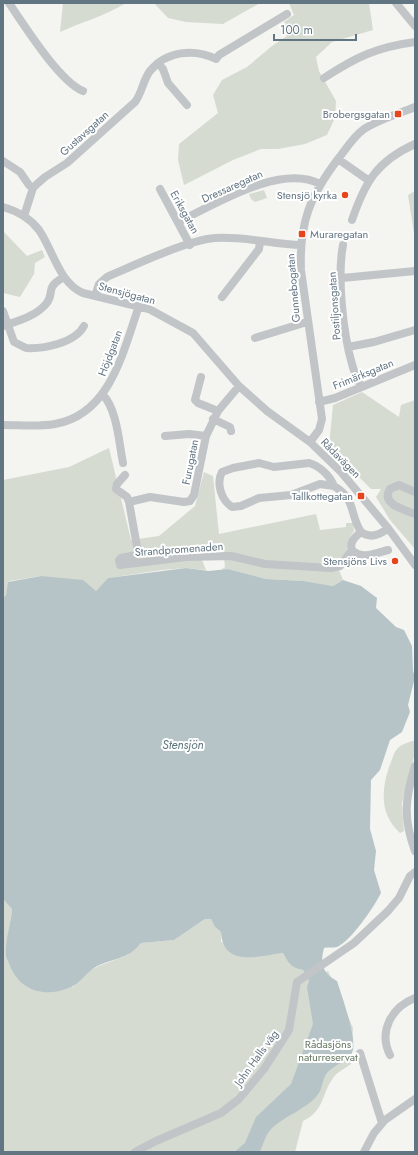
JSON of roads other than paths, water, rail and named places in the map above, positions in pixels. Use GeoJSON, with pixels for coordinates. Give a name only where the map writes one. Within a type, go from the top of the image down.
{"type":"FeatureCollection","features":[{"type":"Feature","properties":{"kind":"street"},"geometry":{"type":"LineString","coordinates":[[9,3],[47,58],[75,88],[83,90]]}},
{"type":"Feature","properties":{"kind":"street"},"geometry":{"type":"LineString","coordinates":[[396,3],[415,26]]}},
{"type":"Feature","properties":{"kind":"street","name":"Gustavsgatan"},"geometry":{"type":"LineString","coordinates":[[33,188],[45,177],[67,163],[135,102],[140,96],[150,72],[165,57],[177,53],[190,53],[210,56],[216,59],[219,54],[287,14]]}},
{"type":"Feature","properties":{"kind":"street"},"geometry":{"type":"LineString","coordinates":[[324,78],[363,54],[397,44],[415,42]]}},
{"type":"Feature","properties":{"kind":"street"},"geometry":{"type":"LineString","coordinates":[[158,63],[163,69],[168,83],[187,105]]}},
{"type":"Feature","properties":{"kind":"street","name":"Gunnebogatan"},"geometry":{"type":"LineString","coordinates":[[310,442],[317,434],[321,422],[301,270],[301,245],[308,211],[320,184],[357,135],[379,121],[415,107]]}},
{"type":"Feature","properties":{"kind":"street"},"geometry":{"type":"LineString","coordinates":[[352,220],[368,180],[388,159],[415,144]]}},
{"type":"Feature","properties":{"kind":"street"},"geometry":{"type":"LineString","coordinates":[[338,159],[368,180]]}},
{"type":"Feature","properties":{"kind":"street"},"geometry":{"type":"LineString","coordinates":[[3,161],[20,172],[33,188],[24,216]]}},
{"type":"Feature","properties":{"kind":"street","name":"Dressaregatan"},"geometry":{"type":"LineString","coordinates":[[178,222],[255,185],[269,180],[306,180],[320,184]]}},
{"type":"Feature","properties":{"kind":"street","name":"Eriksgatan"},"geometry":{"type":"LineString","coordinates":[[160,189],[190,245]]}},
{"type":"Feature","properties":{"kind":"street","name":"Stensjögatan"},"geometry":{"type":"LineString","coordinates":[[3,207],[24,216],[40,231],[64,277],[77,290],[95,296],[139,306],[162,314],[193,333],[239,386],[267,410],[310,442]]}},
{"type":"Feature","properties":{"kind":"street"},"geometry":{"type":"LineString","coordinates":[[95,296],[99,284],[108,276],[190,245],[216,238],[301,245]]}},
{"type":"Feature","properties":{"kind":"street"},"geometry":{"type":"LineString","coordinates":[[222,297],[259,250],[260,242]]}},
{"type":"Feature","properties":{"kind":"street","name":"Postiljonsgatan"},"geometry":{"type":"LineString","coordinates":[[343,245],[343,318],[352,365],[361,387]]}},
{"type":"Feature","properties":{"kind":"street"},"geometry":{"type":"LineString","coordinates":[[342,278],[388,275],[415,271]]}},
{"type":"Feature","properties":{"kind":"street"},"geometry":{"type":"LineString","coordinates":[[6,325],[25,318],[45,305],[52,285],[64,277]]}},
{"type":"Feature","properties":{"kind":"street","name":"Höjdgatan"},"geometry":{"type":"LineString","coordinates":[[3,425],[47,424],[64,421],[83,413],[102,394],[111,382],[139,306]]}},
{"type":"Feature","properties":{"kind":"street"},"geometry":{"type":"LineString","coordinates":[[3,311],[6,325],[14,342],[26,348],[63,341],[76,335],[84,326]]}},
{"type":"Feature","properties":{"kind":"street"},"geometry":{"type":"LineString","coordinates":[[255,338],[307,322]]}},
{"type":"Feature","properties":{"kind":"street"},"geometry":{"type":"LineString","coordinates":[[348,347],[374,342],[415,330]]}},
{"type":"Feature","properties":{"kind":"street","name":"Frimärksgatan"},"geometry":{"type":"LineString","coordinates":[[319,402],[335,398],[415,365]]}},
{"type":"Feature","properties":{"kind":"street"},"geometry":{"type":"LineString","coordinates":[[201,377],[195,400],[198,403],[218,411]]}},
{"type":"Feature","properties":{"kind":"street","name":"Furugatan"},"geometry":{"type":"LineString","coordinates":[[129,502],[150,497],[184,502],[190,500],[194,495],[206,436],[213,419],[239,386]]}},
{"type":"Feature","properties":{"kind":"street"},"geometry":{"type":"LineString","coordinates":[[102,394],[108,399],[112,408],[123,463]]}},
{"type":"Feature","properties":{"kind":"street"},"geometry":{"type":"LineString","coordinates":[[213,419],[230,427],[232,431]]}},
{"type":"Feature","properties":{"kind":"street","name":"Furugatan"},"geometry":{"type":"LineString","coordinates":[[165,436],[189,434],[206,436]]}},
{"type":"Feature","properties":{"kind":"street","name":"Rådavägen"},"geometry":{"type":"LineString","coordinates":[[310,442],[341,472],[388,528],[414,562]]}},
{"type":"Feature","properties":{"kind":"street"},"geometry":{"type":"LineString","coordinates":[[334,486],[332,480],[325,473],[309,463],[274,467],[259,463],[225,470],[220,476],[223,496],[229,504],[236,508],[258,498],[291,495],[320,484],[334,486],[340,490],[351,503],[361,532],[367,535],[375,535],[388,528]]}},
{"type":"Feature","properties":{"kind":"street"},"geometry":{"type":"LineString","coordinates":[[125,475],[117,484],[116,489],[127,496],[129,502]]}},
{"type":"Feature","properties":{"kind":"street"},"geometry":{"type":"LineString","coordinates":[[415,492],[399,485],[390,489],[388,495],[389,502],[396,507],[415,514]]}},
{"type":"Feature","properties":{"kind":"street","name":"Strandpromenaden"},"geometry":{"type":"LineString","coordinates":[[129,502],[138,552],[136,555],[121,558],[119,560],[120,565],[186,557],[231,556],[265,564],[331,568],[340,566],[352,550]]}},
{"type":"Feature","properties":{"kind":"street"},"geometry":{"type":"LineString","coordinates":[[361,532],[352,542],[352,550],[363,556],[388,550]]}},
{"type":"Feature","properties":{"kind":"street"},"geometry":{"type":"LineString","coordinates":[[415,766],[406,801],[411,821],[415,851]]}},
{"type":"Feature","properties":{"kind":"street","name":"John Halls väg"},"geometry":{"type":"LineString","coordinates":[[135,1152],[156,1140],[221,1113],[239,1099],[264,1069],[289,1030],[293,1014],[295,986],[302,977],[326,963],[354,942],[393,907],[410,876],[415,872]]}},
{"type":"Feature","properties":{"kind":"street"},"geometry":{"type":"LineString","coordinates":[[390,1055],[386,1040],[390,1019],[397,1008],[415,998]]}},
{"type":"Feature","properties":{"kind":"street"},"geometry":{"type":"LineString","coordinates":[[360,1053],[382,1123]]}},
{"type":"Feature","properties":{"kind":"street"},"geometry":{"type":"LineString","coordinates":[[364,1152],[374,1133],[382,1123],[415,1099]]}},
{"type":"Feature","properties":{"kind":"water","name":"Stensjön"},"geometry":{"type":"Polygon","coordinates":[[[186,568],[209,571],[228,569],[266,579],[304,581],[333,586],[343,580],[361,586],[377,598],[376,608],[396,627],[404,630],[412,646],[413,671],[415,677],[408,705],[410,712],[402,732],[390,740],[380,770],[371,780],[370,829],[376,851],[374,870],[381,893],[368,915],[349,938],[337,947],[324,948],[322,958],[325,971],[337,981],[351,1026],[353,1050],[347,1059],[327,1073],[321,1090],[312,1101],[277,1123],[270,1130],[260,1152],[234,1152],[245,1143],[256,1117],[291,1084],[313,1024],[307,987],[309,981],[303,970],[290,964],[283,953],[253,957],[235,955],[228,951],[223,943],[221,932],[215,927],[211,919],[205,919],[174,940],[141,943],[131,953],[94,968],[74,986],[52,992],[35,990],[21,982],[15,975],[6,956],[6,944],[12,909],[3,899],[3,598],[6,595],[8,582],[41,576],[83,580],[96,591],[108,578],[186,568]]]}},
{"type":"Feature","properties":{"kind":"place","name":"Brobergsgatan"},"geometry":{"type":"Point","coordinates":[398,114]}},
{"type":"Feature","properties":{"kind":"place","name":"Stensjö kyrka"},"geometry":{"type":"Point","coordinates":[345,195]}},
{"type":"Feature","properties":{"kind":"place","name":"Muraregatan"},"geometry":{"type":"Point","coordinates":[302,234]}},
{"type":"Feature","properties":{"kind":"place","name":"Tallkottegatan"},"geometry":{"type":"Point","coordinates":[361,496]}},
{"type":"Feature","properties":{"kind":"place","name":"Stensjöns Livs"},"geometry":{"type":"Point","coordinates":[395,561]}},
{"type":"Feature","properties":{"kind":"park label","name":"Rådasjöns naturreservat"},"geometry":{"type":"Point","coordinates":[328,1050]}}]}
